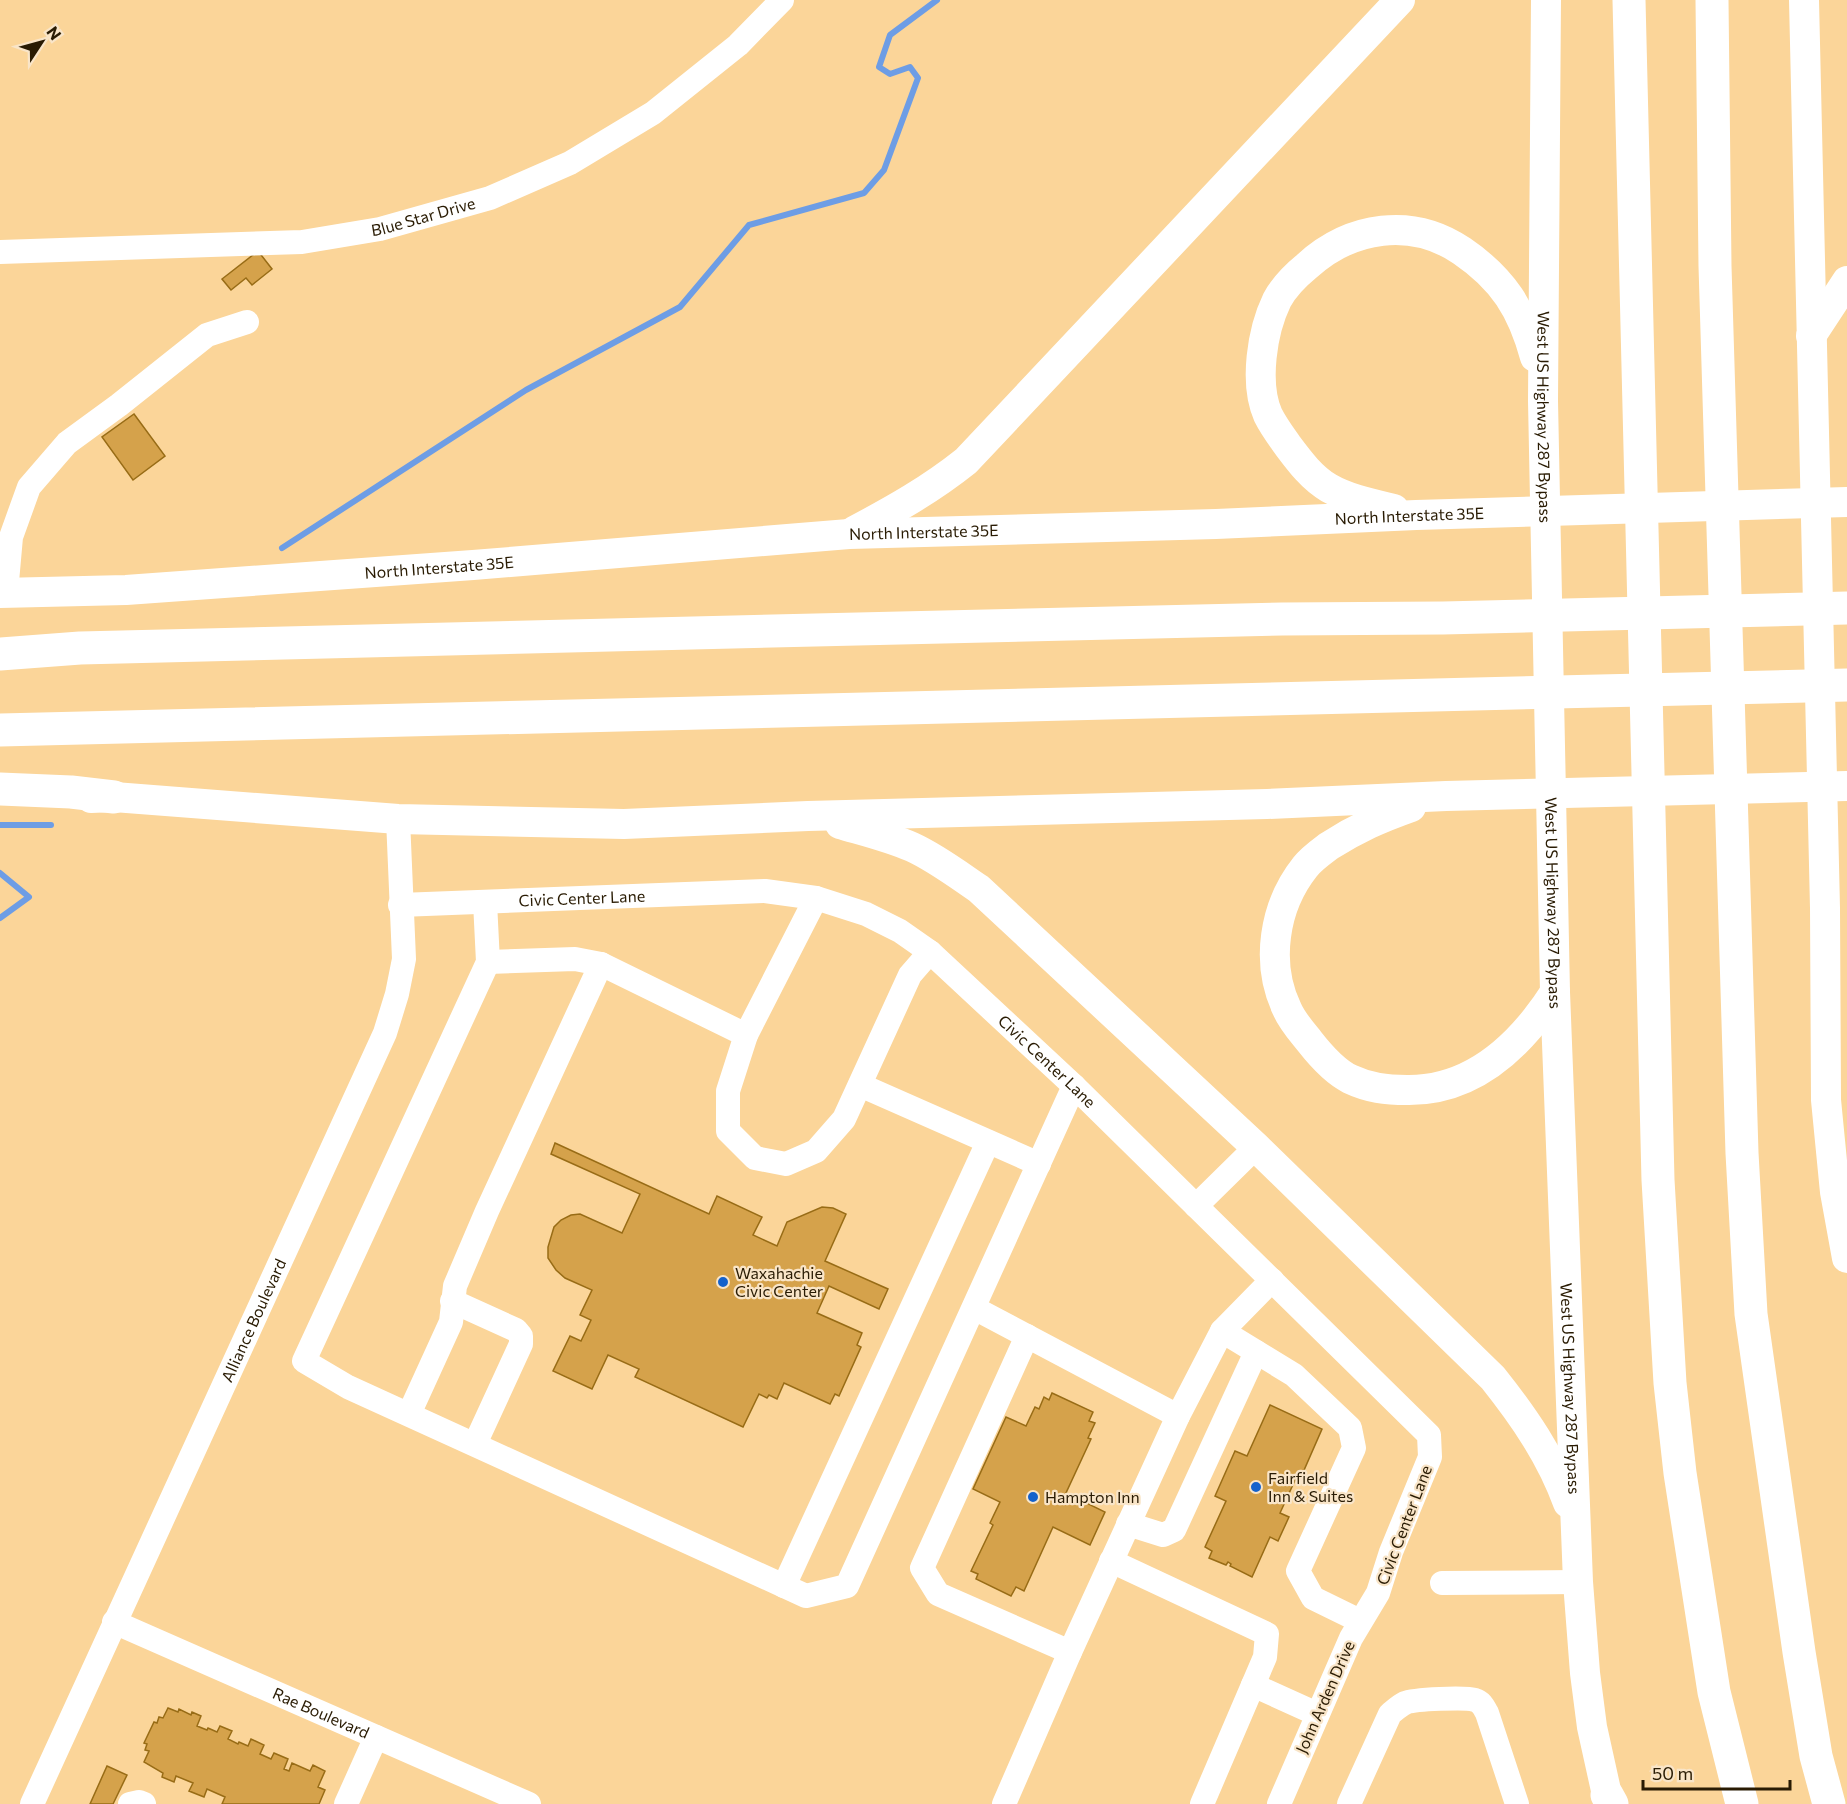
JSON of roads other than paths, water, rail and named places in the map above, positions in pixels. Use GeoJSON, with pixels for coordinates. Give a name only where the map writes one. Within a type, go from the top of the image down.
{"type":"FeatureCollection","features":[{"type":"Feature","properties":{"kind":"highway"},"geometry":{"type":"LineString","coordinates":[[1629,0],[1658,1180],[1669,1371],[1680,1473],[1714,1692],[1742,1804]]}},
{"type":"Feature","properties":{"kind":"highway"},"geometry":{"type":"LineString","coordinates":[[1712,0],[1716,290],[1748,1285],[1799,1652],[1816,1756],[1829,1804]]}},
{"type":"Feature","properties":{"kind":"highway"},"geometry":{"type":"LineString","coordinates":[[0,654],[80,648],[900,627],[1443,618],[1847,608]]}},
{"type":"Feature","properties":{"kind":"highway"},"geometry":{"type":"LineString","coordinates":[[0,730],[1847,685]]}},
{"type":"Feature","properties":{"kind":"highway"},"geometry":{"type":"LineString","coordinates":[[0,789],[71,792],[114,797]]}},
{"type":"Feature","properties":{"kind":"main road"},"geometry":{"type":"LineString","coordinates":[[849,534],[911,501],[966,461],[1400,0]]}},
{"type":"Feature","properties":{"kind":"main road","name":"West US Highway 287 Bypass"},"geometry":{"type":"LineString","coordinates":[[1546,0],[1543,401],[1555,992],[1578,1582],[1592,1727],[1610,1801]]}},
{"type":"Feature","properties":{"kind":"main road"},"geometry":{"type":"LineString","coordinates":[[1804,0],[1828,1132],[1835,1192],[1847,1258]]}},
{"type":"Feature","properties":{"kind":"main road"},"geometry":{"type":"LineString","coordinates":[[1428,515],[1367,502],[1328,488],[1302,466],[1278,433],[1267,413],[1262,391],[1262,343],[1278,299],[1297,275],[1331,247],[1376,230],[1414,231],[1444,240],[1474,260],[1504,288],[1523,318],[1536,358],[1537,378],[1543,401]]}},
{"type":"Feature","properties":{"kind":"main road"},"geometry":{"type":"LineString","coordinates":[[1811,336],[1847,281]]}},
{"type":"Feature","properties":{"kind":"main road","name":"North Interstate 35E"},"geometry":{"type":"LineString","coordinates":[[3,593],[126,590],[485,564],[849,534],[1847,502]]}},
{"type":"Feature","properties":{"kind":"main road"},"geometry":{"type":"LineString","coordinates":[[0,800],[114,797],[398,819],[624,824],[808,816],[1255,805],[1446,796],[1847,786]]}},
{"type":"Feature","properties":{"kind":"main road"},"geometry":{"type":"LineString","coordinates":[[1446,796],[1368,822],[1320,853],[1305,866],[1286,898],[1276,933],[1276,972],[1287,1010],[1318,1053],[1347,1078],[1384,1090],[1417,1090],[1437,1088],[1453,1083],[1488,1067],[1529,1030],[1555,992]]}},
{"type":"Feature","properties":{"kind":"main road"},"geometry":{"type":"LineString","coordinates":[[808,816],[881,836],[911,847],[940,862],[980,889],[1257,1147],[1493,1378],[1520,1412],[1541,1444],[1561,1484],[1575,1524]]}},
{"type":"Feature","properties":{"kind":"main road"},"geometry":{"type":"LineString","coordinates":[[1825,908],[1847,990]]}},
{"type":"Feature","properties":{"kind":"street","name":"Blue Star Drive"},"geometry":{"type":"LineString","coordinates":[[0,252],[302,242],[380,229],[490,198],[570,163],[653,113],[738,45],[782,0]]}},
{"type":"Feature","properties":{"kind":"street"},"geometry":{"type":"LineString","coordinates":[[3,593],[11,537],[29,487],[67,443],[207,336],[247,322]]}},
{"type":"Feature","properties":{"kind":"street","name":"Alliance Boulevard"},"geometry":{"type":"LineString","coordinates":[[32,1804],[385,1033],[397,994],[404,959],[398,819]]}},
{"type":"Feature","properties":{"kind":"street","name":"Civic Center Lane"},"geometry":{"type":"LineString","coordinates":[[400,905],[765,891],[816,898],[866,914],[900,931],[930,952],[1074,1086],[1429,1435],[1430,1457],[1391,1552],[1378,1593]]}},
{"type":"Feature","properties":{"kind":"street"},"geometry":{"type":"LineString","coordinates":[[816,898],[746,1035],[728,1091],[728,1131],[755,1158],[786,1164],[816,1151],[844,1119],[910,975],[930,952]]}},
{"type":"Feature","properties":{"kind":"street"},"geometry":{"type":"LineString","coordinates":[[486,902],[488,962],[304,1360],[348,1387],[806,1596],[847,1586],[1074,1086]]}},
{"type":"Feature","properties":{"kind":"street"},"geometry":{"type":"LineString","coordinates":[[488,962],[575,958],[601,964],[746,1035]]}},
{"type":"Feature","properties":{"kind":"street"},"geometry":{"type":"LineString","coordinates":[[409,1414],[451,1322],[455,1286],[487,1211],[601,964]]}},
{"type":"Feature","properties":{"kind":"street"},"geometry":{"type":"LineString","coordinates":[[860,1085],[1039,1164]]}},
{"type":"Feature","properties":{"kind":"street"},"geometry":{"type":"LineString","coordinates":[[784,1586],[988,1142]]}},
{"type":"Feature","properties":{"kind":"street"},"geometry":{"type":"LineString","coordinates":[[1196,1206],[1257,1147]]}},
{"type":"Feature","properties":{"kind":"street"},"geometry":{"type":"LineString","coordinates":[[1005,1804],[1070,1652],[1178,1416],[1222,1331],[1272,1280]]}},
{"type":"Feature","properties":{"kind":"street"},"geometry":{"type":"LineString","coordinates":[[452,1301],[516,1329],[521,1336],[521,1344],[475,1444]]}},
{"type":"Feature","properties":{"kind":"street"},"geometry":{"type":"LineString","coordinates":[[974,1308],[1178,1416]]}},
{"type":"Feature","properties":{"kind":"street"},"geometry":{"type":"LineString","coordinates":[[1222,1331],[1294,1375],[1350,1428],[1354,1448],[1298,1571],[1312,1598],[1360,1621]]}},
{"type":"Feature","properties":{"kind":"street"},"geometry":{"type":"LineString","coordinates":[[1027,1336],[922,1568],[938,1594],[1070,1652]]}},
{"type":"Feature","properties":{"kind":"street"},"geometry":{"type":"LineString","coordinates":[[1128,1524],[1163,1535],[1174,1530],[1257,1352]]}},
{"type":"Feature","properties":{"kind":"street"},"geometry":{"type":"LineString","coordinates":[[1111,1561],[1267,1634],[1265,1657],[1202,1804]]}},
{"type":"Feature","properties":{"kind":"street"},"geometry":{"type":"LineString","coordinates":[[1442,1583],[1578,1582]]}},
{"type":"Feature","properties":{"kind":"street","name":"John Arden Drive"},"geometry":{"type":"LineString","coordinates":[[1279,1804],[1360,1621],[1378,1593]]}},
{"type":"Feature","properties":{"kind":"street","name":"Rae Boulevard"},"geometry":{"type":"LineString","coordinates":[[114,1622],[529,1804]]}},
{"type":"Feature","properties":{"kind":"street"},"geometry":{"type":"LineString","coordinates":[[1253,1685],[1317,1714]]}},
{"type":"Feature","properties":{"kind":"street"},"geometry":{"type":"LineString","coordinates":[[1349,1804],[1390,1714],[1396,1708],[1417,1700],[1474,1699],[1483,1705],[1487,1713],[1517,1804]]}},
{"type":"Feature","properties":{"kind":"street"},"geometry":{"type":"LineString","coordinates":[[346,1804],[376,1737]]}},
{"type":"Feature","properties":{"kind":"street"},"geometry":{"type":"LineString","coordinates":[[130,1804],[140,1802],[144,1804]]}},
{"type":"Feature","properties":{"kind":"waterway"},"geometry":{"type":"LineString","coordinates":[[282,548],[526,390],[680,307],[749,225],[864,193],[884,170],[918,78],[910,67],[890,74],[879,67],[890,35],[937,0]]}},
{"type":"Feature","properties":{"kind":"waterway"},"geometry":{"type":"LineString","coordinates":[[0,825],[51,825]]}},
{"type":"Feature","properties":{"kind":"waterway"},"geometry":{"type":"LineString","coordinates":[[0,873],[29,897],[0,918]]}},
{"type":"Feature","properties":{"kind":"place","name":"Waxahachie Civic Center"},"geometry":{"type":"Point","coordinates":[723,1282]}},
{"type":"Feature","properties":{"kind":"place","name":"Fairfield Inn & Suites"},"geometry":{"type":"Point","coordinates":[1256,1487]}},
{"type":"Feature","properties":{"kind":"place","name":"Hampton Inn"},"geometry":{"type":"Point","coordinates":[1033,1497]}}]}
